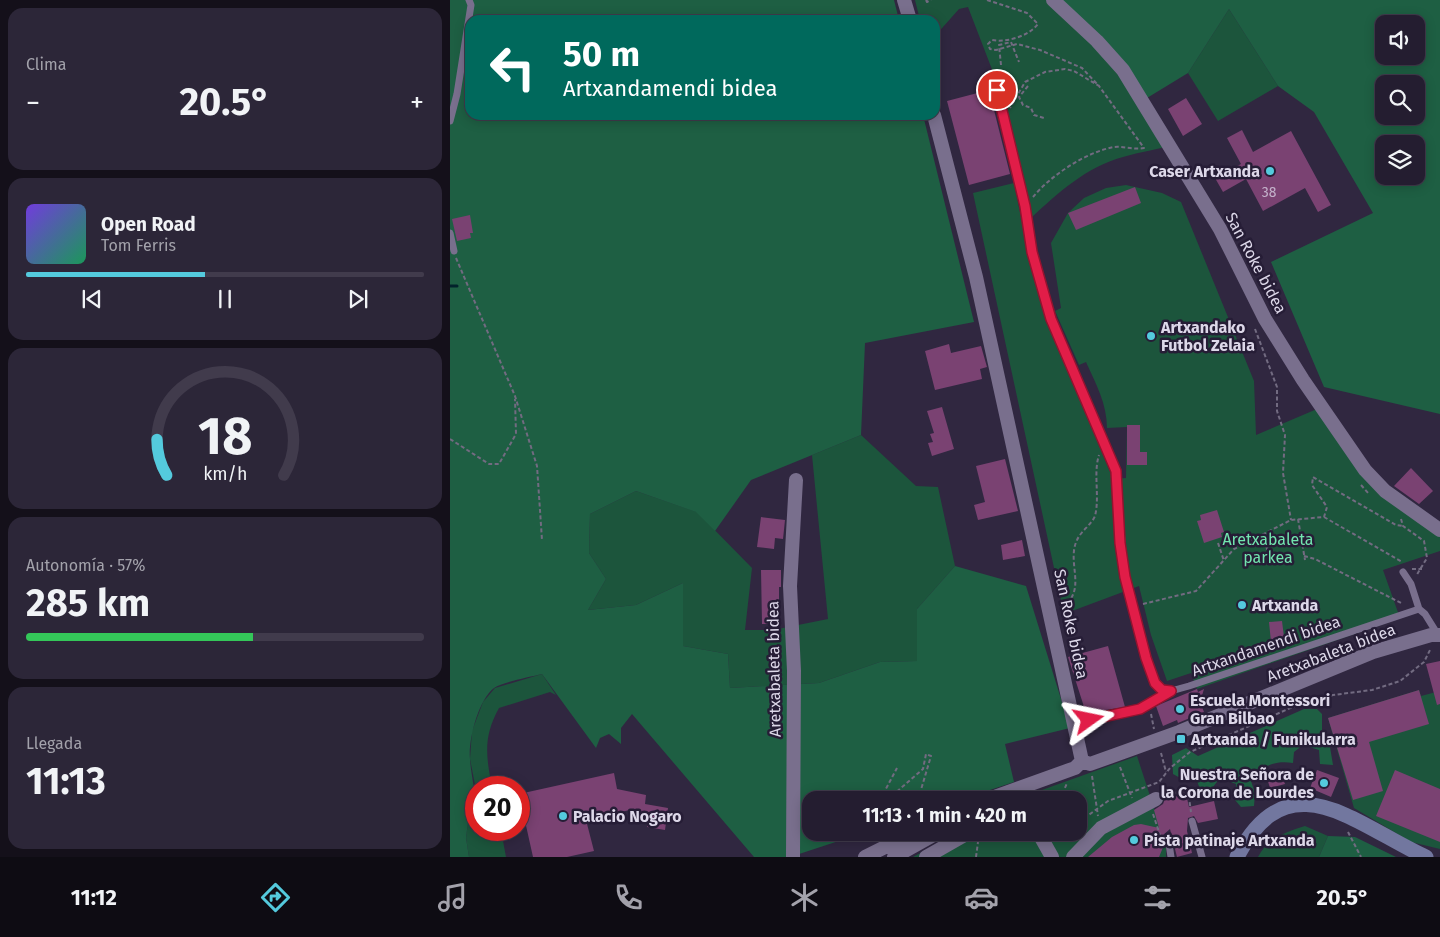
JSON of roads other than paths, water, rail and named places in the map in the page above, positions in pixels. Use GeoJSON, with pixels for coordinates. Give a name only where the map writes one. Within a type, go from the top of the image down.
{"type":"FeatureCollection","features":[{"type":"Feature","properties":{"kind":"street"},"geometry":{"type":"LineString","coordinates":[[904,0],[908,15]]}},
{"type":"Feature","properties":{"kind":"street","name":"San Roke bidea"},"geometry":{"type":"LineString","coordinates":[[1053,0],[1123,70],[1220,229],[1265,319],[1303,380],[1365,470],[1385,491],[1440,530]]}},
{"type":"Feature","properties":{"kind":"street","name":"San Roke bidea"},"geometry":{"type":"LineString","coordinates":[[935,120],[976,277],[1086,762]]}},
{"type":"Feature","properties":{"kind":"street","name":"Aretxabaleta bidea"},"geometry":{"type":"LineString","coordinates":[[793,857],[794,671],[790,586],[796,480]]}},
{"type":"Feature","properties":{"kind":"street","name":"Aretxabaleta bidea"},"geometry":{"type":"LineString","coordinates":[[1008,791],[1075,768],[1086,762],[1116,755],[1180,732],[1373,652],[1431,635],[1439,635]]}},
{"type":"Feature","properties":{"kind":"street"},"geometry":{"type":"LineString","coordinates":[[1017,791],[1021,786]]}},
{"type":"Feature","properties":{"kind":"street"},"geometry":{"type":"LineString","coordinates":[[1073,857],[1101,828],[1156,799]]}},
{"type":"Feature","properties":{"kind":"street"},"geometry":{"type":"LineString","coordinates":[[1237,857],[1252,830],[1263,820],[1280,809],[1309,804],[1335,810],[1426,857]]}},
{"type":"Feature","properties":{"kind":"street"},"geometry":{"type":"LineString","coordinates":[[865,857],[897,841]]}},
{"type":"Feature","properties":{"kind":"street"},"geometry":{"type":"LineString","coordinates":[[894,857],[923,841]]}},
{"type":"Feature","properties":{"kind":"street"},"geometry":{"type":"LineString","coordinates":[[926,857],[964,841]]}},
{"type":"Feature","properties":{"kind":"street"},"geometry":{"type":"LineString","coordinates":[[1043,841],[1052,857]]}},
{"type":"Feature","properties":{"kind":"lane"},"geometry":{"type":"LineString","coordinates":[[470,0],[470,15]]}},
{"type":"Feature","properties":{"kind":"lane"},"geometry":{"type":"LineString","coordinates":[[450,121],[458,94],[465,47]]}},
{"type":"Feature","properties":{"kind":"lane"},"geometry":{"type":"LineString","coordinates":[[993,75],[1025,206],[1032,252],[1051,319],[1116,471],[1120,543],[1125,577],[1155,683],[1162,690],[1171,691]]}},
{"type":"Feature","properties":{"kind":"lane"},"geometry":{"type":"LineString","coordinates":[[450,234],[454,252]]}},
{"type":"Feature","properties":{"kind":"lane"},"geometry":{"type":"LineString","coordinates":[[1403,572],[1410,584],[1419,609],[1425,614],[1439,635]]}},
{"type":"Feature","properties":{"kind":"lane","name":"Artxandamendi bidea"},"geometry":{"type":"LineString","coordinates":[[1089,720],[1140,709],[1171,691],[1419,609]]}},
{"type":"Feature","properties":{"kind":"lane"},"geometry":{"type":"LineString","coordinates":[[1192,820],[1202,857]]}},
{"type":"Feature","properties":{"kind":"lane"},"geometry":{"type":"LineString","coordinates":[[1168,837],[1171,857]]}},
{"type":"Feature","properties":{"kind":"waterway"},"geometry":{"type":"LineString","coordinates":[[450,286],[457,286]]}},
{"type":"Feature","properties":{"kind":"place","name":"Caser Artxanda"},"geometry":{"type":"Point","coordinates":[1270,171]}},
{"type":"Feature","properties":{"kind":"place","name":"Artxandako Futbol Zelaia"},"geometry":{"type":"Point","coordinates":[1151,336]}},
{"type":"Feature","properties":{"kind":"place","name":"Artxanda"},"geometry":{"type":"Point","coordinates":[1242,605]}},
{"type":"Feature","properties":{"kind":"place","name":"Escuela Montessori Gran Bilbao"},"geometry":{"type":"Point","coordinates":[1180,709]}},
{"type":"Feature","properties":{"kind":"place","name":"Artxanda / Funikularra"},"geometry":{"type":"Point","coordinates":[1181,739]}},
{"type":"Feature","properties":{"kind":"place","name":"Nuestra Señora de la Corona de Lourdes"},"geometry":{"type":"Point","coordinates":[1324,783]}},
{"type":"Feature","properties":{"kind":"place","name":"Palacio Nogaro"},"geometry":{"type":"Point","coordinates":[563,816]}},
{"type":"Feature","properties":{"kind":"place","name":"Pista patinaje Artxanda"},"geometry":{"type":"Point","coordinates":[1134,840]}},
{"type":"Feature","properties":{"kind":"park label","name":"Aretxabaleta parkea"},"geometry":{"type":"Point","coordinates":[1268,548]}}]}
